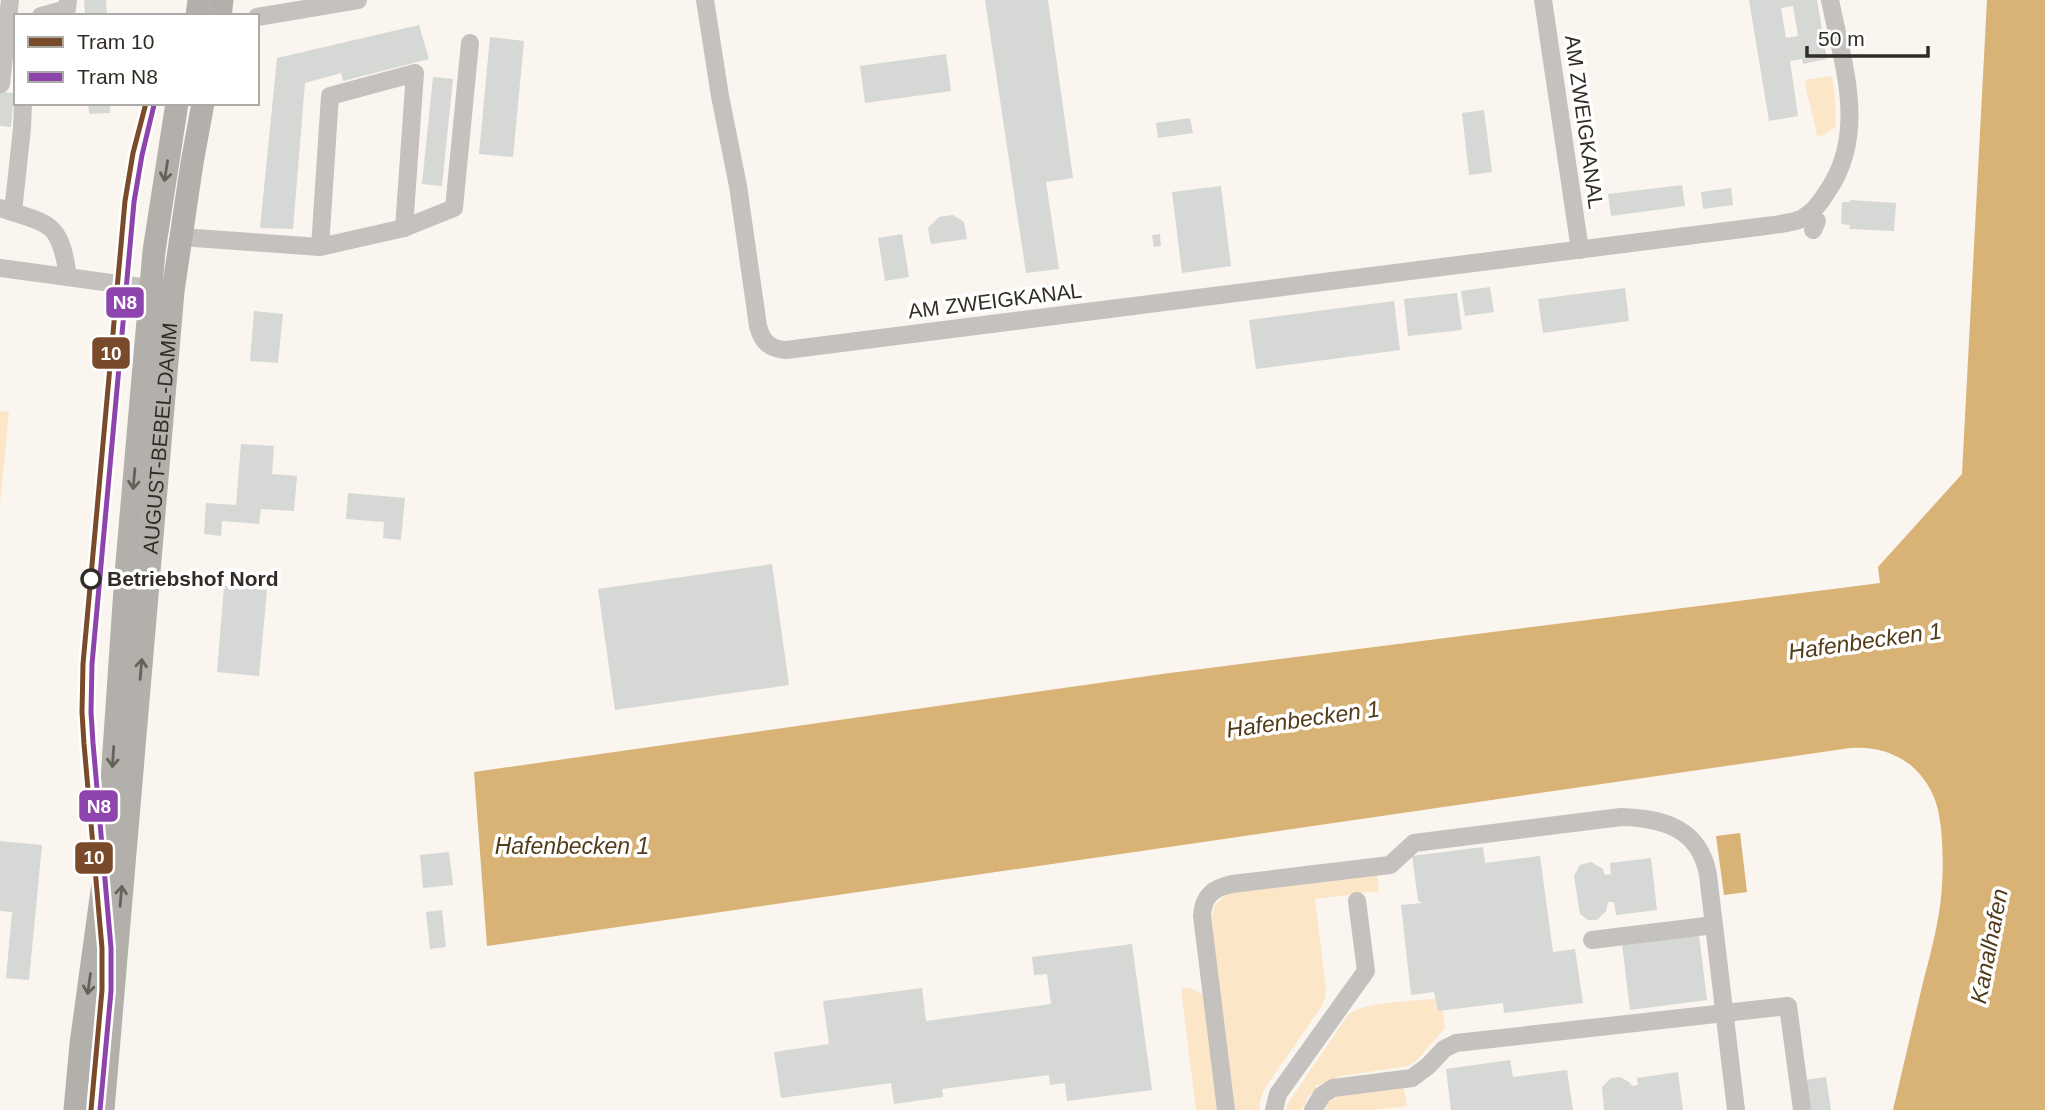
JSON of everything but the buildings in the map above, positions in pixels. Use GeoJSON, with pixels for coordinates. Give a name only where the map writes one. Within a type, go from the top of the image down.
{"type":"FeatureCollection","features":[{"type":"Feature","properties":{"kind":"main road"},"geometry":{"type":"LineString","coordinates":[[206,12],[222,0]]}},
{"type":"Feature","properties":{"kind":"main road","name":"AUGUST-BEBEL-DAMM"},"geometry":{"type":"LineString","coordinates":[[103,1110],[162,290],[158,222],[177,105]]}},
{"type":"Feature","properties":{"kind":"main road","name":"AUGUST-BEBEL-DAMM"},"geometry":{"type":"LineString","coordinates":[[75,1110],[107,854],[126,574],[162,290],[181,237],[203,105]]}},
{"type":"Feature","properties":{"kind":"street"},"geometry":{"type":"LineString","coordinates":[[47,14],[67,9],[68,0]]}},
{"type":"Feature","properties":{"kind":"street"},"geometry":{"type":"LineString","coordinates":[[259,17],[358,0]]}},
{"type":"Feature","properties":{"kind":"street","name":"AM ZWEIGKANAL"},"geometry":{"type":"LineString","coordinates":[[705,0],[738,186],[758,326],[764,341],[775,349],[786,350],[1735,230],[1781,224],[1802,218],[1824,197],[1837,177],[1850,129],[1850,103],[1830,0]]}},
{"type":"Feature","properties":{"kind":"street","name":"AM ZWEIGKANAL"},"geometry":{"type":"LineString","coordinates":[[1543,0],[1580,250]]}},
{"type":"Feature","properties":{"kind":"street"},"geometry":{"type":"LineString","coordinates":[[6,85],[9,7],[32,14]]}},
{"type":"Feature","properties":{"kind":"street"},"geometry":{"type":"LineString","coordinates":[[181,237],[320,247],[404,228],[454,208],[470,43]]}},
{"type":"Feature","properties":{"kind":"street"},"geometry":{"type":"LineString","coordinates":[[320,247],[330,96],[415,73],[404,228]]}},
{"type":"Feature","properties":{"kind":"street"},"geometry":{"type":"LineString","coordinates":[[23,105],[22,128],[7,210],[44,223],[54,230],[63,246],[68,277]]}},
{"type":"Feature","properties":{"kind":"street"},"geometry":{"type":"LineString","coordinates":[[0,268],[162,290]]}},
{"type":"Feature","properties":{"kind":"street"},"geometry":{"type":"LineString","coordinates":[[1226,1110],[1202,916],[1205,899],[1216,888],[1390,865],[1414,844],[1615,818],[1649,820],[1676,828],[1688,835],[1697,845],[1707,869],[1736,1110]]}},
{"type":"Feature","properties":{"kind":"street"},"geometry":{"type":"LineString","coordinates":[[1274,1110],[1278,1094],[1366,971],[1357,901]]}},
{"type":"Feature","properties":{"kind":"street"},"geometry":{"type":"LineString","coordinates":[[1592,940],[1714,925]]}},
{"type":"Feature","properties":{"kind":"street"},"geometry":{"type":"LineString","coordinates":[[1313,1110],[1322,1095],[1333,1088],[1412,1078],[1444,1049],[1456,1043],[1788,1006],[1802,1110]]}},
{"type":"Feature","properties":{"kind":"shaded area"},"geometry":{"type":"Polygon","coordinates":[[[1832,76],[1836,126],[1824,135],[1817,136],[1805,80],[1832,76]]]}},
{"type":"Feature","properties":{"kind":"shaded area"},"geometry":{"type":"Polygon","coordinates":[[[0,411],[9,412],[0,505],[0,411]]]}},
{"type":"Feature","properties":{"kind":"shaded area"},"geometry":{"type":"Polygon","coordinates":[[[1377,874],[1379,891],[1315,899],[1325,998],[1263,1091],[1260,1110],[1235,1110],[1211,920],[1215,905],[1228,893],[1377,874]]]}},
{"type":"Feature","properties":{"kind":"shaded area"},"geometry":{"type":"Polygon","coordinates":[[[1191,988],[1203,995],[1217,1110],[1196,1110],[1181,989],[1191,988]]]}},
{"type":"Feature","properties":{"kind":"shaded area"},"geometry":{"type":"Polygon","coordinates":[[[1435,999],[1438,1011],[1443,1010],[1445,1028],[1417,1060],[1408,1066],[1341,1076],[1315,1086],[1316,1089],[1308,1096],[1302,1110],[1287,1110],[1286,1106],[1348,1015],[1365,1007],[1435,999]]]}},
{"type":"Feature","properties":{"kind":"shaded area"},"geometry":{"type":"Polygon","coordinates":[[[1404,1088],[1407,1106],[1373,1110],[1325,1110],[1328,1102],[1340,1096],[1404,1088]]]}},
{"type":"Feature","properties":{"kind":"water","name":"Hafenbecken 1"},"geometry":{"type":"Polygon","coordinates":[[[1987,0],[2045,0],[2045,1110],[1893,1110],[1934,940],[1941,895],[1942,834],[1937,806],[1927,783],[1910,764],[1876,749],[1850,748],[487,946],[474,772],[1162,674],[1880,583],[1878,567],[1962,474],[1987,0]]]}},
{"type":"Feature","properties":{"kind":"water"},"geometry":{"type":"Polygon","coordinates":[[[1740,833],[1747,892],[1724,895],[1716,836],[1740,833]]]}},
{"type":"Feature","properties":{"kind":"tram line","name":"10"},"geometry":{"type":"LineString","coordinates":[[91,1110],[102,990],[102,948],[84,744],[83,664],[125,201],[133,153],[145,105]]}},
{"type":"Feature","properties":{"kind":"tram line","name":"N8"},"geometry":{"type":"LineString","coordinates":[[100,1110],[111,991],[111,948],[93,743],[92,664],[134,202],[154,105]]}},
{"type":"Feature","properties":{"kind":"place","name":"Betriebshof Nord"},"geometry":{"type":"Point","coordinates":[91,579]}},
{"type":"Feature","properties":{"kind":"water label","name":"Kanalhafen"},"geometry":{"type":"Point","coordinates":[1989,946]}}]}
